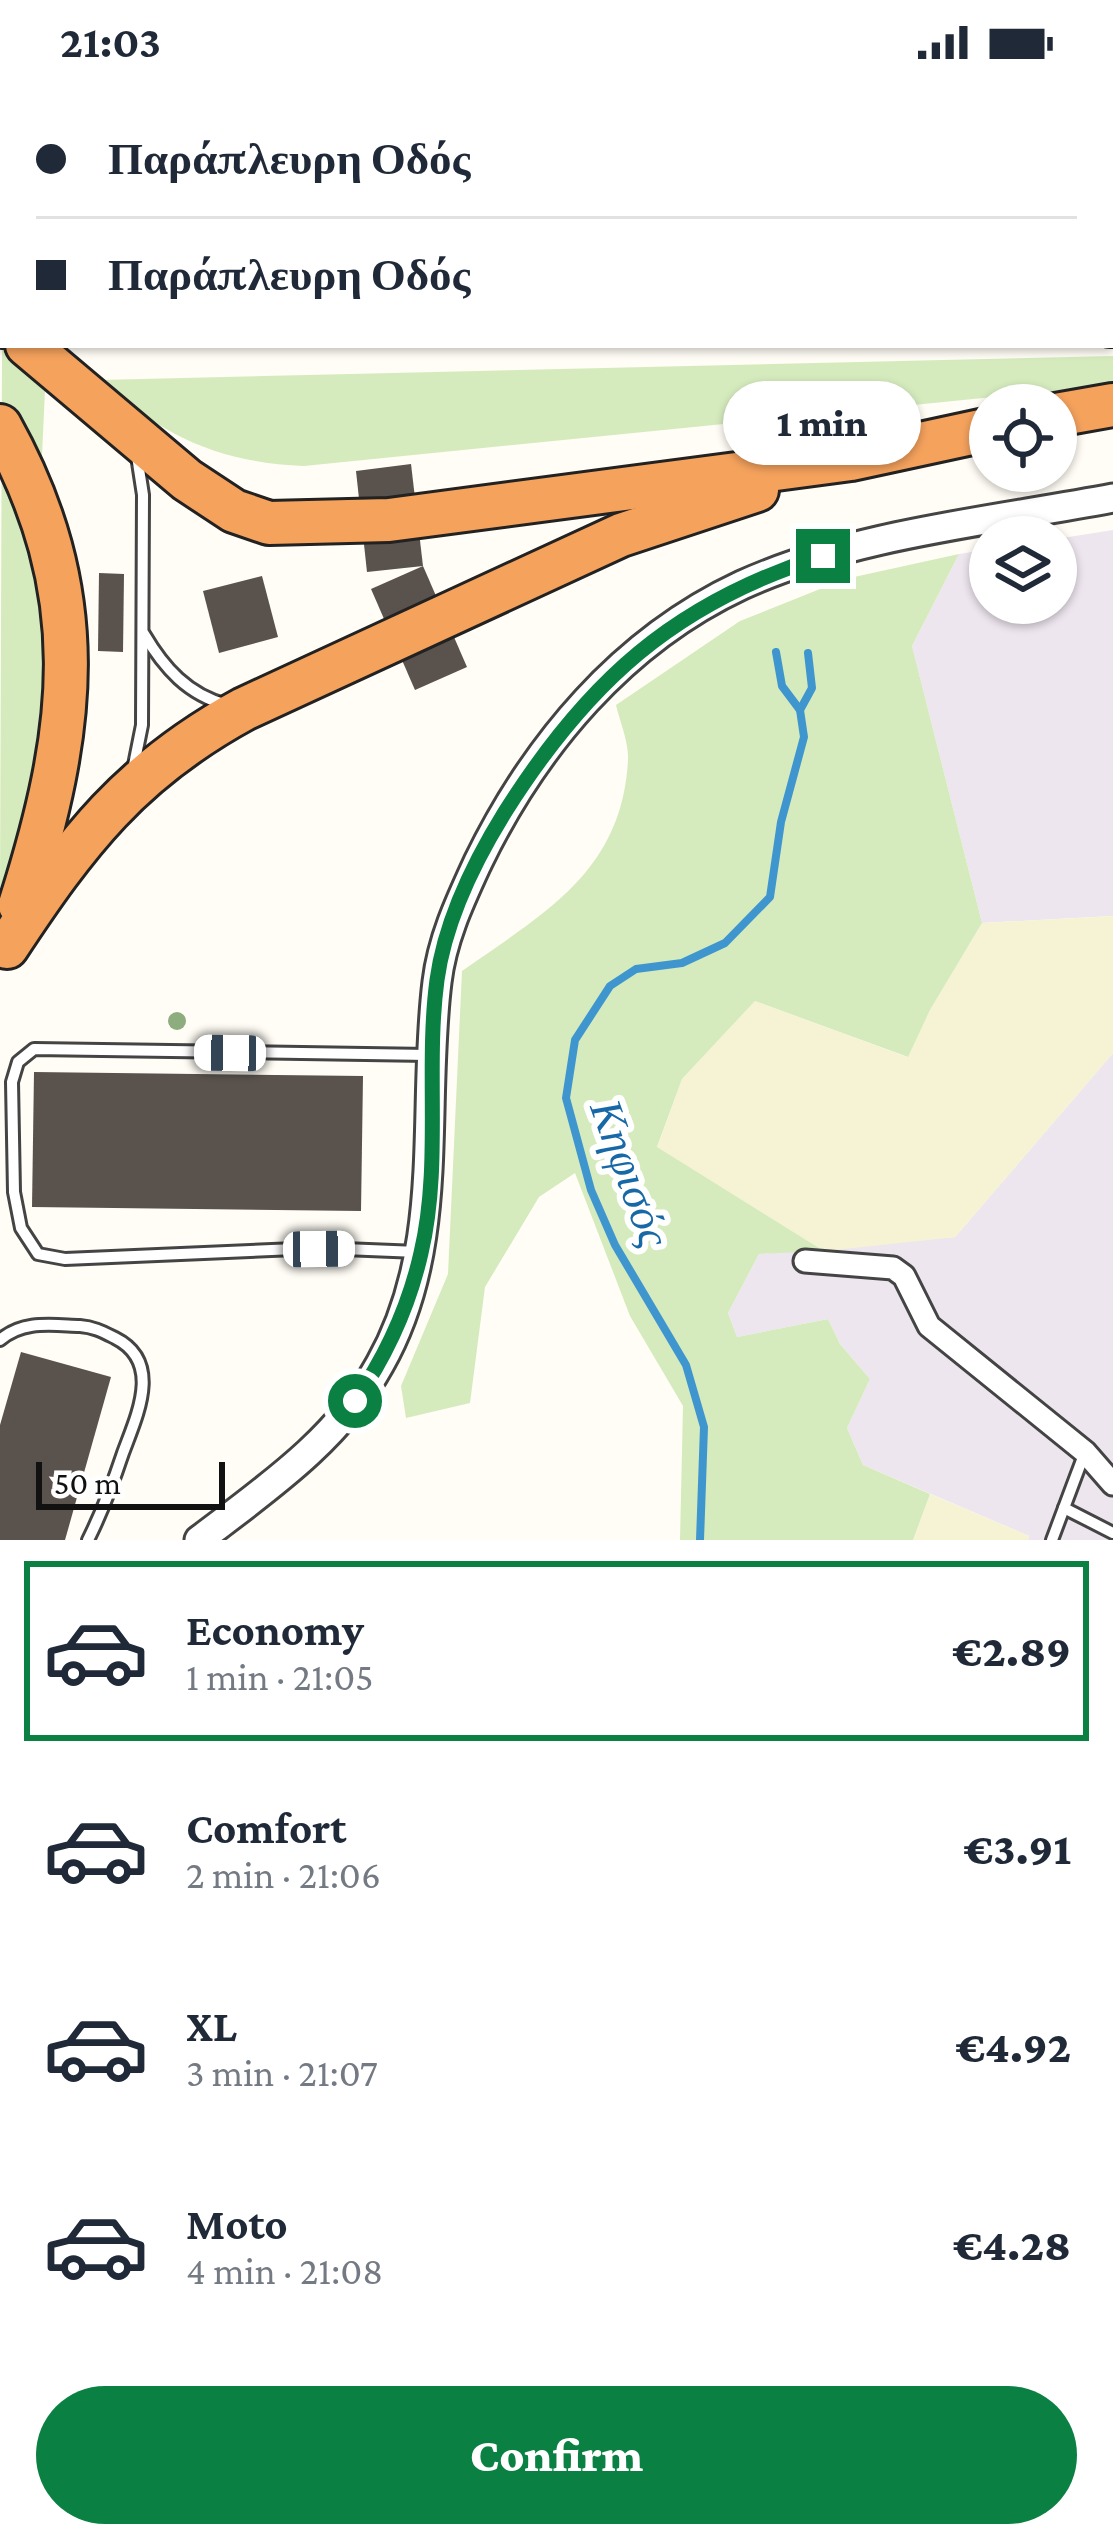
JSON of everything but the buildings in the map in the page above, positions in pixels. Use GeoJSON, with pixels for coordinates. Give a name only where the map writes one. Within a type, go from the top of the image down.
{"type":"FeatureCollection","features":[{"type":"Feature","properties":{"kind":"highway"},"geometry":{"type":"LineString","coordinates":[[31,348],[218,501],[269,524],[389,520],[851,459],[969,434]]}},
{"type":"Feature","properties":{"kind":"highway"},"geometry":{"type":"LineString","coordinates":[[1077,411],[1113,405]]}},
{"type":"Feature","properties":{"kind":"highway"},"geometry":{"type":"LineString","coordinates":[[0,426],[32,491],[52,548],[63,605],[68,701],[50,798],[3,957]]}},
{"type":"Feature","properties":{"kind":"highway"},"geometry":{"type":"LineString","coordinates":[[3,957],[57,871],[120,796],[172,753],[244,709],[621,536],[851,459]]}},
{"type":"Feature","properties":{"kind":"street"},"geometry":{"type":"LineString","coordinates":[[199,1540],[323,1441],[381,1364],[422,1252],[437,979],[447,934],[493,832],[564,724],[646,644],[726,593],[854,548],[1113,498]]}},
{"type":"Feature","properties":{"kind":"street"},"geometry":{"type":"LineString","coordinates":[[805,1261],[893,1268],[904,1276],[929,1326],[1085,1452],[1113,1484]]}},
{"type":"Feature","properties":{"kind":"lane"},"geometry":{"type":"LineString","coordinates":[[114,417],[137,454],[143,495],[142,706],[136,762],[120,796]]}},
{"type":"Feature","properties":{"kind":"lane"},"geometry":{"type":"LineString","coordinates":[[142,631],[180,682],[207,700],[244,709]]}},
{"type":"Feature","properties":{"kind":"lane"},"geometry":{"type":"LineString","coordinates":[[422,1252],[319,1249],[86,1259],[38,1254],[21,1228],[14,1192],[12,1082],[18,1062],[34,1048],[432,1055]]}},
{"type":"Feature","properties":{"kind":"lane"},"geometry":{"type":"LineString","coordinates":[[0,1340],[35,1323],[94,1328],[125,1343],[136,1355],[144,1394],[88,1540]]}},
{"type":"Feature","properties":{"kind":"lane"},"geometry":{"type":"LineString","coordinates":[[1052,1540],[1085,1452]]}},
{"type":"Feature","properties":{"kind":"lane"},"geometry":{"type":"LineString","coordinates":[[1064,1508],[1113,1533]]}},
{"type":"Feature","properties":{"kind":"shaded area"},"geometry":{"type":"Polygon","coordinates":[[[1113,530],[1113,916],[982,923],[912,646],[959,554],[969,552],[969,624],[1077,624],[1077,536],[1113,530]]]}},
{"type":"Feature","properties":{"kind":"shaded area"},"geometry":{"type":"Polygon","coordinates":[[[1113,916],[1113,1053],[955,1237],[824,1251],[657,1148],[682,1079],[755,1001],[907,1057],[982,923],[1113,916]]]}},
{"type":"Feature","properties":{"kind":"shaded area"},"geometry":{"type":"Polygon","coordinates":[[[1113,1053],[1113,1540],[1028,1540],[1029,1536],[863,1465],[847,1428],[870,1379],[840,1344],[828,1319],[737,1337],[728,1313],[759,1254],[955,1237],[1113,1053]]]}},
{"type":"Feature","properties":{"kind":"shaded area"},"geometry":{"type":"Polygon","coordinates":[[[930,1494],[1029,1536],[1028,1540],[913,1540],[930,1494]]]}},
{"type":"Feature","properties":{"kind":"green space"},"geometry":{"type":"Polygon","coordinates":[[[2,348],[47,348],[38,545],[54,608],[39,777],[0,888],[2,348]]]}},
{"type":"Feature","properties":{"kind":"green space"},"geometry":{"type":"Polygon","coordinates":[[[1113,356],[1113,385],[1077,389],[1077,384],[969,384],[969,399],[304,466],[245,459],[194,443],[147,417],[100,380],[1113,356]]]}},
{"type":"Feature","properties":{"kind":"green space"},"geometry":{"type":"Polygon","coordinates":[[[959,554],[912,646],[982,923],[908,1057],[755,1001],[682,1079],[657,1147],[824,1251],[759,1254],[728,1313],[737,1337],[828,1319],[840,1344],[870,1379],[847,1428],[863,1465],[930,1494],[913,1540],[680,1540],[683,1406],[630,1316],[575,1173],[539,1197],[485,1287],[470,1403],[406,1418],[401,1386],[448,1274],[462,971],[574,886],[611,832],[623,799],[628,760],[616,705],[740,621],[845,579],[959,554]]]}},
{"type":"Feature","properties":{"kind":"waterway","name":"Κηφισός"},"geometry":{"type":"LineString","coordinates":[[700,1540],[704,1427],[686,1365],[615,1245],[591,1190],[566,1098],[575,1040],[610,986],[636,969],[682,963],[725,943],[770,897],[781,822],[804,737],[800,710],[782,686],[776,652]]}},
{"type":"Feature","properties":{"kind":"waterway","name":"Κηφισός"},"geometry":{"type":"LineString","coordinates":[[800,710],[812,688],[808,653]]}},
{"type":"Feature","properties":{"kind":"route"},"geometry":{"type":"LineString","coordinates":[[355,1401],[381,1364],[422,1252],[437,979],[459,901],[493,832],[564,724],[646,644],[711,601],[823,556]]}}]}
